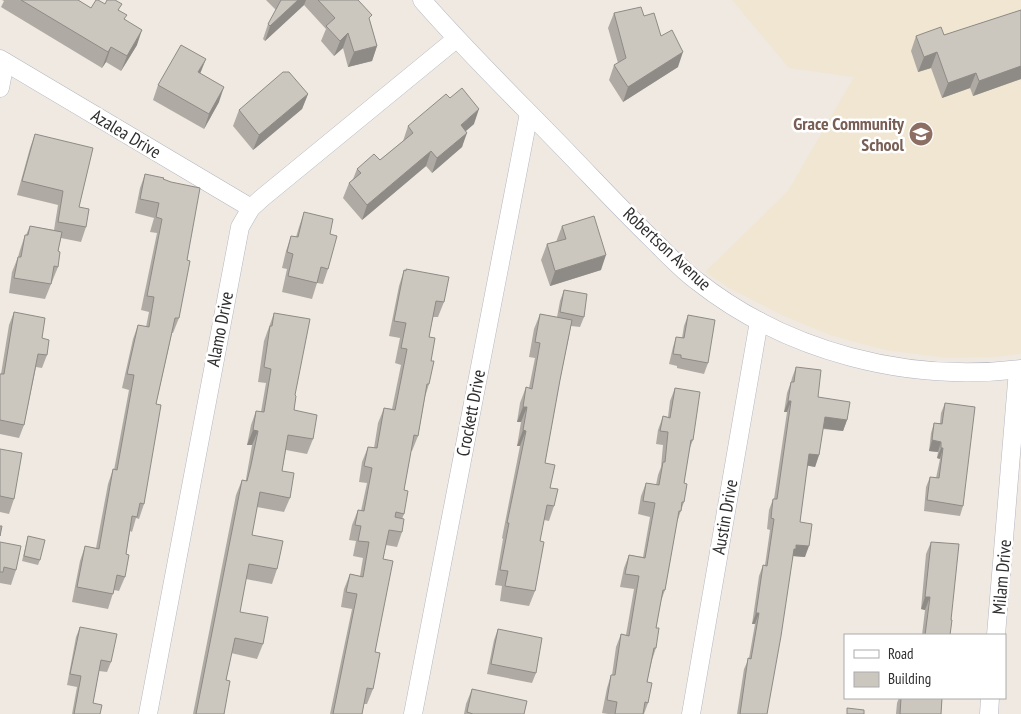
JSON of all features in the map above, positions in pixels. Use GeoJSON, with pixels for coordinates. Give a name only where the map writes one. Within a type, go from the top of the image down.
{"type":"FeatureCollection","features":[{"type":"Feature","properties":{"kind":"street","name":"Robertson Avenue"},"geometry":{"type":"LineString","coordinates":[[422,0],[456,39],[679,266],[710,290],[760,321],[821,348],[882,364],[920,370],[954,372],[1020,370]]}},
{"type":"Feature","properties":{"kind":"street","name":"Alamo Drive"},"geometry":{"type":"LineString","coordinates":[[148,714],[240,227],[251,208],[456,39]]}},
{"type":"Feature","properties":{"kind":"street","name":"Azalea Drive"},"geometry":{"type":"LineString","coordinates":[[2,61],[251,208]]}},
{"type":"Feature","properties":{"kind":"street"},"geometry":{"type":"LineString","coordinates":[[0,88],[2,61]]}},
{"type":"Feature","properties":{"kind":"street","name":"Crockett Drive"},"geometry":{"type":"LineString","coordinates":[[413,714],[529,113]]}},
{"type":"Feature","properties":{"kind":"street","name":"Austin Drive"},"geometry":{"type":"LineString","coordinates":[[691,714],[760,321]]}},
{"type":"Feature","properties":{"kind":"street","name":"Milam Drive"},"geometry":{"type":"LineString","coordinates":[[996,634],[1020,370]]}},
{"type":"Feature","properties":{"kind":"street"},"geometry":{"type":"LineString","coordinates":[[989,714],[990,699]]}},
{"type":"Feature","properties":{"kind":"shaded area","name":"Grace Community School"},"geometry":{"type":"Polygon","coordinates":[[[732,0],[1021,0],[1021,354],[948,358],[885,350],[830,335],[784,316],[729,288],[705,272],[788,191],[854,77],[789,68],[732,0]]]}},
{"type":"Feature","properties":{"kind":"building"},"geometry":{"type":"Polygon","coordinates":[[[21,0],[78,0],[91,8],[96,0],[105,4],[107,0],[115,0],[122,4],[118,10],[127,15],[124,19],[142,30],[127,56],[111,47],[108,52],[21,0]]]}},
{"type":"Feature","properties":{"kind":"building"},"geometry":{"type":"Polygon","coordinates":[[[281,0],[298,0],[270,26],[268,24],[281,0]]]}},
{"type":"Feature","properties":{"kind":"building"},"geometry":{"type":"Polygon","coordinates":[[[318,0],[358,0],[372,15],[369,18],[377,46],[354,52],[348,33],[340,41],[326,26],[335,18],[318,0]]]}},
{"type":"Feature","properties":{"kind":"building"},"geometry":{"type":"Polygon","coordinates":[[[641,7],[644,16],[654,13],[661,36],[672,30],[683,52],[628,87],[614,65],[626,58],[614,13],[641,7]]]}},
{"type":"Feature","properties":{"kind":"building"},"geometry":{"type":"Polygon","coordinates":[[[1021,10],[1021,66],[979,81],[976,73],[948,83],[937,52],[924,57],[916,36],[941,27],[944,35],[1021,10]]]}},
{"type":"Feature","properties":{"kind":"building"},"geometry":{"type":"Polygon","coordinates":[[[181,45],[206,59],[198,72],[224,87],[209,114],[158,85],[181,45]]]}},
{"type":"Feature","properties":{"kind":"building"},"geometry":{"type":"Polygon","coordinates":[[[283,72],[289,72],[308,94],[259,135],[239,110],[283,72]]]}},
{"type":"Feature","properties":{"kind":"building"},"geometry":{"type":"Polygon","coordinates":[[[462,88],[479,109],[461,125],[467,133],[437,158],[431,151],[367,205],[349,183],[361,173],[357,169],[374,154],[380,160],[413,133],[408,126],[446,94],[450,98],[462,88]]]}},
{"type":"Feature","properties":{"kind":"building"},"geometry":{"type":"Polygon","coordinates":[[[35,134],[93,148],[79,207],[89,209],[86,227],[58,222],[63,191],[22,181],[35,134]]]}},
{"type":"Feature","properties":{"kind":"building"},"geometry":{"type":"Polygon","coordinates":[[[145,174],[200,188],[187,260],[190,261],[179,318],[175,318],[156,404],[161,405],[144,504],[140,503],[137,517],[132,516],[126,554],[129,555],[125,577],[117,575],[113,594],[77,587],[85,546],[99,549],[113,469],[117,470],[134,375],[127,374],[138,325],[149,327],[154,297],[147,296],[162,219],[156,217],[159,203],[140,199],[145,174]]]}},
{"type":"Feature","properties":{"kind":"building"},"geometry":{"type":"Polygon","coordinates":[[[304,212],[333,219],[330,234],[337,236],[328,269],[321,267],[317,283],[288,276],[293,254],[287,252],[291,236],[298,237],[304,212]]]}},
{"type":"Feature","properties":{"kind":"building"},"geometry":{"type":"Polygon","coordinates":[[[594,216],[606,255],[555,271],[547,244],[566,239],[562,226],[594,216]]]}},
{"type":"Feature","properties":{"kind":"building"},"geometry":{"type":"Polygon","coordinates":[[[30,226],[62,232],[58,251],[60,252],[58,267],[54,266],[51,284],[14,278],[18,257],[21,257],[25,235],[28,235],[30,226]]]}},
{"type":"Feature","properties":{"kind":"building"},"geometry":{"type":"Polygon","coordinates":[[[406,269],[449,277],[444,302],[436,301],[429,337],[435,338],[431,361],[434,361],[429,384],[427,384],[418,436],[414,435],[404,490],[408,491],[404,514],[396,512],[395,517],[404,519],[402,532],[389,530],[383,559],[393,561],[375,652],[380,653],[373,689],[367,688],[362,714],[333,714],[357,594],[346,592],[350,574],[363,577],[369,542],[358,541],[361,526],[355,525],[358,510],[364,511],[372,468],[364,466],[368,447],[377,448],[384,408],[395,410],[407,349],[401,348],[406,323],[394,321],[404,270],[406,271],[406,269]]]}},
{"type":"Feature","properties":{"kind":"building"},"geometry":{"type":"Polygon","coordinates":[[[564,290],[587,294],[584,317],[560,312],[564,290]]]}},
{"type":"Feature","properties":{"kind":"building"},"geometry":{"type":"Polygon","coordinates":[[[14,312],[45,318],[42,338],[49,340],[47,355],[38,354],[24,425],[0,420],[0,374],[4,374],[14,312]]]}},
{"type":"Feature","properties":{"kind":"building"},"geometry":{"type":"Polygon","coordinates":[[[274,313],[310,319],[295,395],[294,410],[317,415],[313,439],[288,435],[282,471],[294,473],[290,498],[260,492],[252,535],[283,541],[277,569],[249,564],[240,612],[268,617],[263,644],[235,638],[226,680],[230,681],[224,714],[196,714],[242,480],[247,481],[258,431],[253,430],[256,411],[264,412],[271,369],[264,367],[270,326],[272,326],[274,313]]]}},
{"type":"Feature","properties":{"kind":"building"},"geometry":{"type":"Polygon","coordinates":[[[540,314],[572,320],[545,463],[555,465],[550,488],[558,489],[554,506],[547,505],[540,541],[544,542],[535,591],[505,586],[508,571],[500,570],[509,523],[507,523],[526,431],[523,430],[527,407],[523,407],[526,387],[532,389],[540,343],[535,342],[540,314]]]}},
{"type":"Feature","properties":{"kind":"building"},"geometry":{"type":"Polygon","coordinates":[[[688,315],[715,320],[708,363],[681,358],[681,355],[673,354],[676,337],[684,338],[688,315]]]}},
{"type":"Feature","properties":{"kind":"building"},"geometry":{"type":"Polygon","coordinates":[[[796,367],[821,370],[818,397],[850,402],[847,420],[825,417],[819,455],[809,454],[800,522],[812,524],[809,546],[796,545],[796,549],[794,549],[767,714],[740,714],[748,658],[751,659],[759,613],[756,613],[763,565],[767,566],[774,519],[771,518],[773,499],[777,499],[791,401],[788,401],[796,367]]]}},
{"type":"Feature","properties":{"kind":"building"},"geometry":{"type":"Polygon","coordinates":[[[675,388],[700,392],[684,483],[687,484],[684,502],[682,502],[681,511],[679,511],[665,590],[663,590],[656,628],[659,628],[656,648],[654,648],[647,682],[652,683],[648,703],[645,702],[643,714],[615,714],[617,702],[607,700],[611,675],[615,675],[621,634],[629,636],[639,576],[625,574],[629,555],[645,558],[655,503],[643,501],[646,483],[659,485],[663,462],[665,462],[668,432],[660,431],[663,416],[670,418],[675,388]]]}},
{"type":"Feature","properties":{"kind":"building"},"geometry":{"type":"Polygon","coordinates":[[[945,403],[975,407],[963,506],[927,500],[930,477],[939,478],[943,448],[941,448],[941,442],[932,440],[934,423],[942,424],[945,403]]]}},
{"type":"Feature","properties":{"kind":"building"},"geometry":{"type":"Polygon","coordinates":[[[0,449],[22,453],[14,499],[0,496],[0,449]]]}},
{"type":"Feature","properties":{"kind":"building"},"geometry":{"type":"Polygon","coordinates":[[[28,536],[45,540],[40,560],[24,556],[28,536]]]}},
{"type":"Feature","properties":{"kind":"building"},"geometry":{"type":"Polygon","coordinates":[[[0,542],[21,546],[16,570],[4,567],[3,572],[0,572],[0,542]]]}},
{"type":"Feature","properties":{"kind":"building"},"geometry":{"type":"Polygon","coordinates":[[[931,542],[959,544],[950,634],[925,634],[930,597],[925,597],[931,542]]]}},
{"type":"Feature","properties":{"kind":"building"},"geometry":{"type":"Polygon","coordinates":[[[80,627],[117,634],[111,662],[101,660],[93,703],[102,705],[100,714],[74,714],[81,676],[70,674],[80,627]]]}},
{"type":"Feature","properties":{"kind":"building"},"geometry":{"type":"Polygon","coordinates":[[[498,629],[542,638],[536,673],[491,664],[498,629]]]}},
{"type":"Feature","properties":{"kind":"building"},"geometry":{"type":"Polygon","coordinates":[[[472,689],[527,701],[524,714],[473,714],[467,712],[472,689]]]}},
{"type":"Feature","properties":{"kind":"building"},"geometry":{"type":"Polygon","coordinates":[[[901,699],[942,699],[941,714],[900,714],[901,699]]]}},
{"type":"Feature","properties":{"kind":"building"},"geometry":{"type":"Polygon","coordinates":[[[847,708],[864,710],[864,714],[847,714],[847,708]]]}},
{"type":"Feature","properties":{"kind":"place","name":"Grace Community School"},"geometry":{"type":"Point","coordinates":[921,134]}}]}
